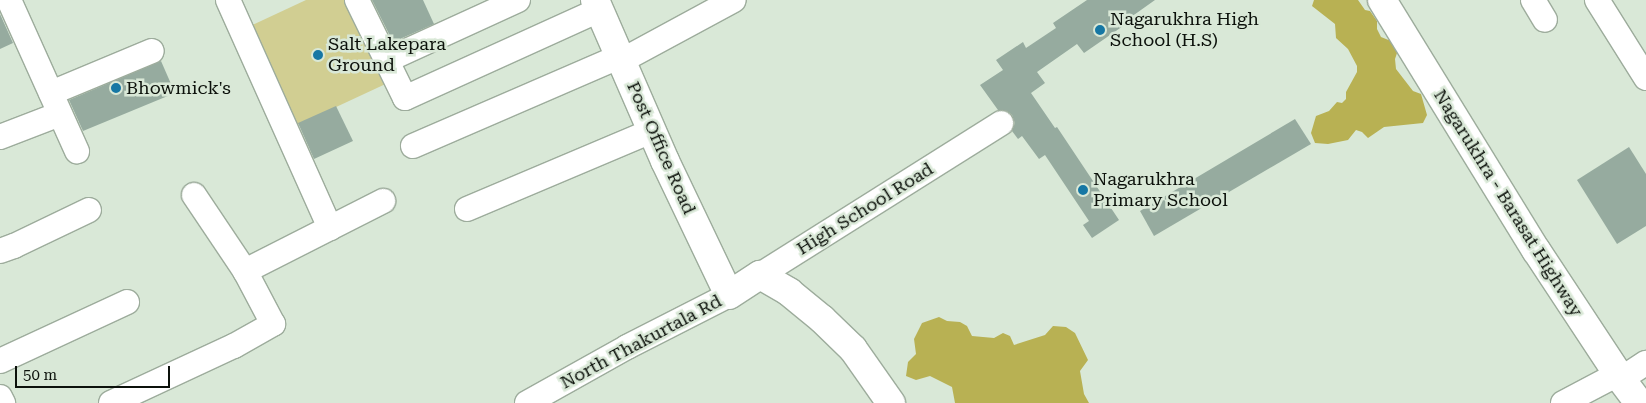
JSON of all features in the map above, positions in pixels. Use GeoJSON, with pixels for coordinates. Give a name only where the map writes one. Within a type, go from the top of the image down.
{"type":"FeatureCollection","features":[{"type":"Feature","properties":{"kind":"street"},"geometry":{"type":"LineString","coordinates":[[9,0],[77,151]]}},
{"type":"Feature","properties":{"kind":"street"},"geometry":{"type":"LineString","coordinates":[[228,0],[330,228]]}},
{"type":"Feature","properties":{"kind":"street"},"geometry":{"type":"LineString","coordinates":[[357,0],[405,98],[597,5]]}},
{"type":"Feature","properties":{"kind":"street"},"geometry":{"type":"LineString","coordinates":[[387,60],[518,0]]}},
{"type":"Feature","properties":{"kind":"street"},"geometry":{"type":"LineString","coordinates":[[413,146],[620,59],[734,0]]}},
{"type":"Feature","properties":{"kind":"street","name":"Nagarukhra - Barasat Highway"},"geometry":{"type":"LineString","coordinates":[[1382,0],[1487,173],[1619,377],[1639,403]]}},
{"type":"Feature","properties":{"kind":"street"},"geometry":{"type":"LineString","coordinates":[[1532,0],[1545,20]]}},
{"type":"Feature","properties":{"kind":"street"},"geometry":{"type":"LineString","coordinates":[[1597,0],[1646,78]]}},
{"type":"Feature","properties":{"kind":"street","name":"Post Office Road"},"geometry":{"type":"LineString","coordinates":[[597,5],[652,131],[729,295]]}},
{"type":"Feature","properties":{"kind":"street"},"geometry":{"type":"LineString","coordinates":[[0,137],[55,103],[152,51]]}},
{"type":"Feature","properties":{"kind":"street","name":"High School Road"},"geometry":{"type":"LineString","coordinates":[[729,295],[1001,123]]}},
{"type":"Feature","properties":{"kind":"street"},"geometry":{"type":"LineString","coordinates":[[467,209],[652,131]]}},
{"type":"Feature","properties":{"kind":"street"},"geometry":{"type":"LineString","coordinates":[[111,403],[234,346],[273,324],[245,271],[194,195]]}},
{"type":"Feature","properties":{"kind":"street"},"geometry":{"type":"LineString","coordinates":[[245,271],[383,201]]}},
{"type":"Feature","properties":{"kind":"street"},"geometry":{"type":"LineString","coordinates":[[0,250],[14,246],[89,210]]}},
{"type":"Feature","properties":{"kind":"street"},"geometry":{"type":"LineString","coordinates":[[760,275],[796,298],[853,349],[891,403]]}},
{"type":"Feature","properties":{"kind":"street","name":"North Thakurtala Rd"},"geometry":{"type":"LineString","coordinates":[[527,403],[627,346],[729,295]]}},
{"type":"Feature","properties":{"kind":"street"},"geometry":{"type":"LineString","coordinates":[[0,361],[127,302]]}},
{"type":"Feature","properties":{"kind":"street"},"geometry":{"type":"LineString","coordinates":[[1563,403],[1646,363]]}},
{"type":"Feature","properties":{"kind":"street"},"geometry":{"type":"LineString","coordinates":[[0,397],[3,403]]}},
{"type":"Feature","properties":{"kind":"shaded area","name":"Salt Lakepara Ground"},"geometry":{"type":"Polygon","coordinates":[[[306,0],[350,0],[392,81],[291,128],[246,28],[306,0]]]}},
{"type":"Feature","properties":{"kind":"shaded area"},"geometry":{"type":"Polygon","coordinates":[[[1314,0],[1358,0],[1365,10],[1370,11],[1377,21],[1377,29],[1381,37],[1391,41],[1397,53],[1395,59],[1396,69],[1413,91],[1421,94],[1427,115],[1423,123],[1384,127],[1368,138],[1362,132],[1356,130],[1348,140],[1328,144],[1315,143],[1311,133],[1316,116],[1329,111],[1337,102],[1342,103],[1346,99],[1346,92],[1357,72],[1357,66],[1348,49],[1336,38],[1335,24],[1312,6],[1314,0]]]}},
{"type":"Feature","properties":{"kind":"shaded area"},"geometry":{"type":"Polygon","coordinates":[[[939,317],[947,321],[960,322],[967,326],[972,336],[994,338],[1003,333],[1010,336],[1014,345],[1045,335],[1053,326],[1066,327],[1075,333],[1088,360],[1080,371],[1084,394],[1089,403],[955,403],[952,387],[930,376],[916,380],[906,376],[908,362],[916,354],[914,339],[922,323],[939,317]]]}},
{"type":"Feature","properties":{"kind":"building"},"geometry":{"type":"Polygon","coordinates":[[[372,0],[423,0],[434,24],[393,42],[372,0]]]}},
{"type":"Feature","properties":{"kind":"building"},"geometry":{"type":"Polygon","coordinates":[[[1087,0],[1155,0],[1124,22],[1126,24],[1084,53],[1077,44],[1037,72],[1045,83],[1031,93],[1055,128],[1057,127],[1119,220],[1092,238],[1083,225],[1089,221],[1045,155],[1039,159],[1022,136],[1018,139],[1012,131],[1015,123],[1012,115],[1007,111],[998,110],[980,85],[1003,70],[996,60],[1023,42],[1026,48],[1056,28],[1053,23],[1087,0]]]}},
{"type":"Feature","properties":{"kind":"building"},"geometry":{"type":"Polygon","coordinates":[[[0,14],[13,43],[0,49],[0,14]]]}},
{"type":"Feature","properties":{"kind":"building","name":"Bhowmick's"},"geometry":{"type":"Polygon","coordinates":[[[161,61],[175,93],[83,131],[69,100],[161,61]]]}},
{"type":"Feature","properties":{"kind":"building"},"geometry":{"type":"Polygon","coordinates":[[[336,106],[353,141],[314,159],[298,123],[336,106]]]}},
{"type":"Feature","properties":{"kind":"building"},"geometry":{"type":"Polygon","coordinates":[[[1295,119],[1311,144],[1154,236],[1140,211],[1295,119]]]}},
{"type":"Feature","properties":{"kind":"building"},"geometry":{"type":"Polygon","coordinates":[[[1629,147],[1646,174],[1646,226],[1617,244],[1577,180],[1629,147]]]}},
{"type":"Feature","properties":{"kind":"place","name":"Nagarukhra High School (H.S)"},"geometry":{"type":"Point","coordinates":[1100,30]}},
{"type":"Feature","properties":{"kind":"place","name":"Salt Lakepara Ground"},"geometry":{"type":"Point","coordinates":[318,55]}},
{"type":"Feature","properties":{"kind":"place","name":"Bhowmick's"},"geometry":{"type":"Point","coordinates":[116,88]}},
{"type":"Feature","properties":{"kind":"place","name":"Nagarukhra Primary School"},"geometry":{"type":"Point","coordinates":[1083,190]}}]}
